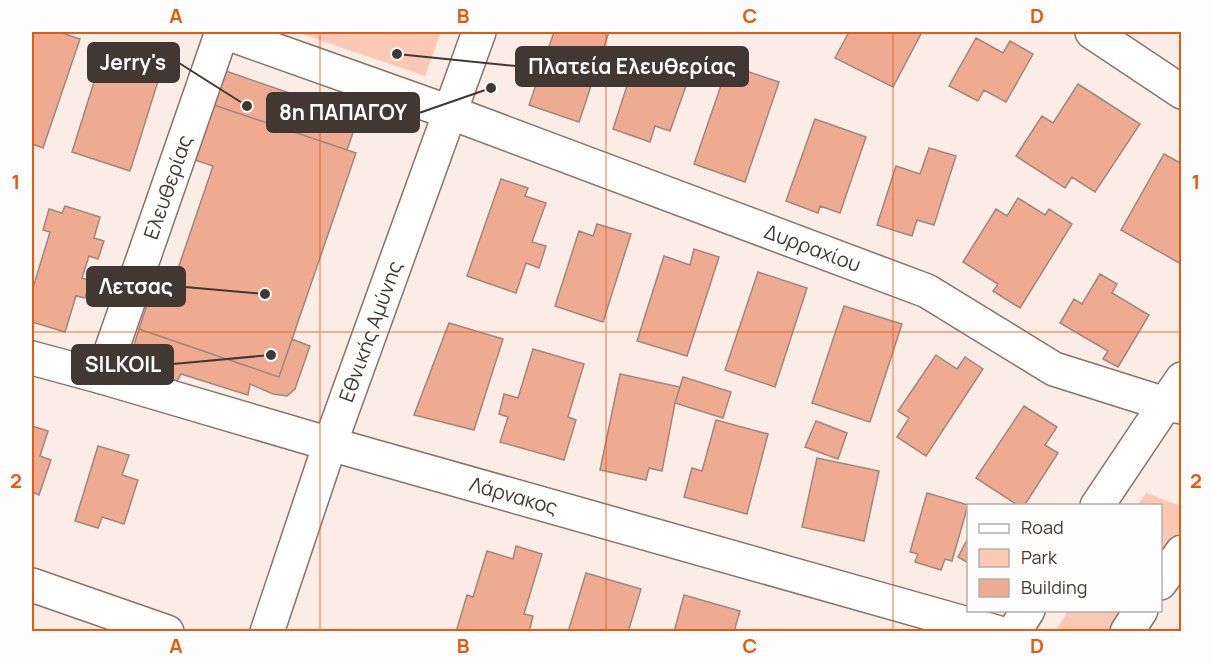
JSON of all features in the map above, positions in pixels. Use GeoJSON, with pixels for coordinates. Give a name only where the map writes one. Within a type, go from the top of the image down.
{"type":"FeatureCollection","features":[{"type":"Feature","properties":{"kind":"street","name":"Δυρραχίου"},"geometry":{"type":"LineString","coordinates":[[223,32],[449,112],[927,291],[1054,369],[1176,396]]}},
{"type":"Feature","properties":{"kind":"street","name":"Ελευθερίας"},"geometry":{"type":"LineString","coordinates":[[102,377],[223,32]]}},
{"type":"Feature","properties":{"kind":"street","name":"Εθνικής Αμύνης"},"geometry":{"type":"LineString","coordinates":[[267,632],[330,444],[479,32]]}},
{"type":"Feature","properties":{"kind":"street"},"geometry":{"type":"LineString","coordinates":[[1092,32],[1182,92]]}},
{"type":"Feature","properties":{"kind":"street","name":"Λάρνακος"},"geometry":{"type":"LineString","coordinates":[[32,358],[996,632]]}},
{"type":"Feature","properties":{"kind":"street"},"geometry":{"type":"LineString","coordinates":[[1098,504],[1176,396]]}},
{"type":"Feature","properties":{"kind":"street"},"geometry":{"type":"LineString","coordinates":[[1162,582],[1182,552]]}},
{"type":"Feature","properties":{"kind":"street"},"geometry":{"type":"LineString","coordinates":[[32,585],[167,632]]}},
{"type":"Feature","properties":{"kind":"street"},"geometry":{"type":"LineString","coordinates":[[1014,632],[1027,612]]}},
{"type":"Feature","properties":{"kind":"street"},"geometry":{"type":"LineString","coordinates":[[1127,632],[1140,612]]}},
{"type":"Feature","properties":{"kind":"green space"},"geometry":{"type":"Polygon","coordinates":[[[296,32],[441,32],[425,76],[296,32]]]}},
{"type":"Feature","properties":{"kind":"green space"},"geometry":{"type":"Polygon","coordinates":[[[1146,493],[1181,506],[1181,529],[1162,559],[1162,504],[1138,504],[1146,493]]]}},
{"type":"Feature","properties":{"kind":"green space"},"geometry":{"type":"Polygon","coordinates":[[[1067,612],[1127,612],[1114,631],[1055,632],[1067,612]]]}},
{"type":"Feature","properties":{"kind":"building"},"geometry":{"type":"Polygon","coordinates":[[[32,32],[59,32],[80,39],[43,148],[32,144],[32,32]]]}},
{"type":"Feature","properties":{"kind":"building"},"geometry":{"type":"Polygon","coordinates":[[[554,32],[609,32],[579,122],[529,105],[554,32]]]}},
{"type":"Feature","properties":{"kind":"building"},"geometry":{"type":"Polygon","coordinates":[[[849,32],[922,32],[893,87],[835,58],[849,32]]]}},
{"type":"Feature","properties":{"kind":"building"},"geometry":{"type":"Polygon","coordinates":[[[976,38],[1003,53],[1010,41],[1033,54],[1006,102],[984,90],[978,101],[949,86],[976,38]]]}},
{"type":"Feature","properties":{"kind":"building"},"geometry":{"type":"Polygon","coordinates":[[[105,47],[163,65],[130,171],[72,152],[105,47]]]}},
{"type":"Feature","properties":{"kind":"building"},"geometry":{"type":"Polygon","coordinates":[[[638,52],[667,62],[662,78],[686,86],[670,131],[655,126],[650,142],[613,129],[638,52]]]}},
{"type":"Feature","properties":{"kind":"building"},"geometry":{"type":"Polygon","coordinates":[[[728,65],[779,82],[745,182],[694,164],[728,65]]]}},
{"type":"Feature","properties":{"kind":"building"},"geometry":{"type":"Polygon","coordinates":[[[223,70],[295,95],[290,107],[311,114],[315,104],[358,118],[347,150],[211,104],[223,70]]]}},
{"type":"Feature","properties":{"kind":"building"},"geometry":{"type":"Polygon","coordinates":[[[1078,84],[1140,124],[1095,192],[1072,177],[1065,188],[1016,156],[1042,116],[1053,123],[1078,84]]]}},
{"type":"Feature","properties":{"kind":"building"},"geometry":{"type":"Polygon","coordinates":[[[211,104],[356,153],[279,377],[139,329],[150,296],[167,301],[213,166],[192,159],[211,104]]]}},
{"type":"Feature","properties":{"kind":"building"},"geometry":{"type":"Polygon","coordinates":[[[815,119],[866,137],[840,213],[820,206],[818,213],[786,201],[815,119]]]}},
{"type":"Feature","properties":{"kind":"building"},"geometry":{"type":"Polygon","coordinates":[[[929,148],[956,156],[934,225],[917,220],[912,236],[877,225],[896,166],[920,174],[929,148]]]}},
{"type":"Feature","properties":{"kind":"building"},"geometry":{"type":"Polygon","coordinates":[[[1164,154],[1182,164],[1181,264],[1121,230],[1164,154]]]}},
{"type":"Feature","properties":{"kind":"building"},"geometry":{"type":"Polygon","coordinates":[[[501,179],[528,188],[525,196],[546,203],[532,242],[546,246],[539,268],[526,263],[516,293],[467,276],[501,179]]]}},
{"type":"Feature","properties":{"kind":"building"},"geometry":{"type":"Polygon","coordinates":[[[1018,198],[1045,215],[1049,209],[1072,224],[1020,308],[993,291],[998,284],[963,262],[996,209],[1007,216],[1018,198]]]}},
{"type":"Feature","properties":{"kind":"building"},"geometry":{"type":"Polygon","coordinates":[[[65,206],[100,217],[94,238],[104,241],[98,259],[89,256],[82,278],[90,281],[85,298],[76,296],[65,332],[32,322],[32,291],[50,232],[43,230],[49,209],[62,213],[65,206]]]}},
{"type":"Feature","properties":{"kind":"building"},"geometry":{"type":"Polygon","coordinates":[[[597,224],[631,234],[603,322],[555,306],[579,231],[593,236],[597,224]]]}},
{"type":"Feature","properties":{"kind":"building"},"geometry":{"type":"Polygon","coordinates":[[[694,249],[719,257],[687,356],[637,341],[664,256],[690,265],[694,249]]]}},
{"type":"Feature","properties":{"kind":"building"},"geometry":{"type":"Polygon","coordinates":[[[758,272],[807,288],[775,387],[725,370],[758,272]]]}},
{"type":"Feature","properties":{"kind":"building"},"geometry":{"type":"Polygon","coordinates":[[[1100,274],[1117,284],[1112,293],[1149,315],[1118,367],[1103,359],[1108,351],[1060,323],[1074,299],[1082,304],[1100,274]]]}},
{"type":"Feature","properties":{"kind":"building"},"geometry":{"type":"Polygon","coordinates":[[[844,306],[902,324],[870,422],[812,403],[844,306]]]}},
{"type":"Feature","properties":{"kind":"building"},"geometry":{"type":"Polygon","coordinates":[[[449,323],[503,339],[474,430],[414,415],[449,323]]]}},
{"type":"Feature","properties":{"kind":"building"},"geometry":{"type":"Polygon","coordinates":[[[139,329],[279,377],[292,339],[310,346],[295,389],[287,396],[273,394],[250,384],[248,395],[181,374],[177,381],[128,364],[139,329]]]}},
{"type":"Feature","properties":{"kind":"building"},"geometry":{"type":"Polygon","coordinates":[[[533,349],[584,364],[568,417],[576,420],[564,460],[500,442],[508,417],[499,414],[504,394],[518,398],[533,349]]]}},
{"type":"Feature","properties":{"kind":"building"},"geometry":{"type":"Polygon","coordinates":[[[936,355],[957,369],[965,357],[983,369],[926,456],[897,437],[909,418],[898,411],[936,355]]]}},
{"type":"Feature","properties":{"kind":"building"},"geometry":{"type":"Polygon","coordinates":[[[620,374],[680,387],[662,471],[649,468],[646,480],[600,470],[620,374]]]}},
{"type":"Feature","properties":{"kind":"building"},"geometry":{"type":"Polygon","coordinates":[[[683,377],[731,392],[723,418],[675,403],[683,377]]]}},
{"type":"Feature","properties":{"kind":"building"},"geometry":{"type":"Polygon","coordinates":[[[1024,406],[1057,427],[1045,445],[1058,453],[1025,504],[1016,504],[976,478],[1024,406]]]}},
{"type":"Feature","properties":{"kind":"building"},"geometry":{"type":"Polygon","coordinates":[[[716,420],[768,434],[747,514],[684,497],[692,468],[702,471],[716,420]]]}},
{"type":"Feature","properties":{"kind":"building"},"geometry":{"type":"Polygon","coordinates":[[[816,421],[847,433],[838,459],[805,447],[816,421]]]}},
{"type":"Feature","properties":{"kind":"building"},"geometry":{"type":"Polygon","coordinates":[[[32,426],[48,431],[40,456],[51,460],[39,495],[32,492],[32,426]]]}},
{"type":"Feature","properties":{"kind":"building"},"geometry":{"type":"Polygon","coordinates":[[[98,446],[129,455],[122,475],[138,480],[124,524],[102,517],[98,528],[75,521],[98,446]]]}},
{"type":"Feature","properties":{"kind":"building"},"geometry":{"type":"Polygon","coordinates":[[[817,458],[879,471],[864,541],[802,527],[817,458]]]}},
{"type":"Feature","properties":{"kind":"building"},"geometry":{"type":"Polygon","coordinates":[[[927,493],[967,505],[952,561],[945,559],[941,570],[915,562],[918,554],[910,552],[927,493]]]}},
{"type":"Feature","properties":{"kind":"building"},"geometry":{"type":"Polygon","coordinates":[[[967,540],[967,562],[958,557],[967,540]]]}},
{"type":"Feature","properties":{"kind":"building"},"geometry":{"type":"Polygon","coordinates":[[[516,546],[542,554],[524,614],[533,616],[529,632],[456,632],[467,595],[473,597],[487,551],[513,559],[516,546]]]}},
{"type":"Feature","properties":{"kind":"building"},"geometry":{"type":"Polygon","coordinates":[[[586,573],[641,589],[628,632],[568,632],[586,573]]]}},
{"type":"Feature","properties":{"kind":"building"},"geometry":{"type":"Polygon","coordinates":[[[684,595],[740,611],[734,632],[674,632],[684,595]]]}},
{"type":"Feature","properties":{"kind":"place","name":"Πλατεία Ελευθερίας"},"geometry":{"type":"Point","coordinates":[397,54]}},
{"type":"Feature","properties":{"kind":"place","name":"8η ΠΑΠΑΓΟΥ"},"geometry":{"type":"Point","coordinates":[491,88]}},
{"type":"Feature","properties":{"kind":"place","name":"Jerry's"},"geometry":{"type":"Point","coordinates":[247,106]}},
{"type":"Feature","properties":{"kind":"place","name":"Λετσας"},"geometry":{"type":"Point","coordinates":[265,294]}},
{"type":"Feature","properties":{"kind":"place","name":"SILKOIL"},"geometry":{"type":"Point","coordinates":[271,355]}}]}
